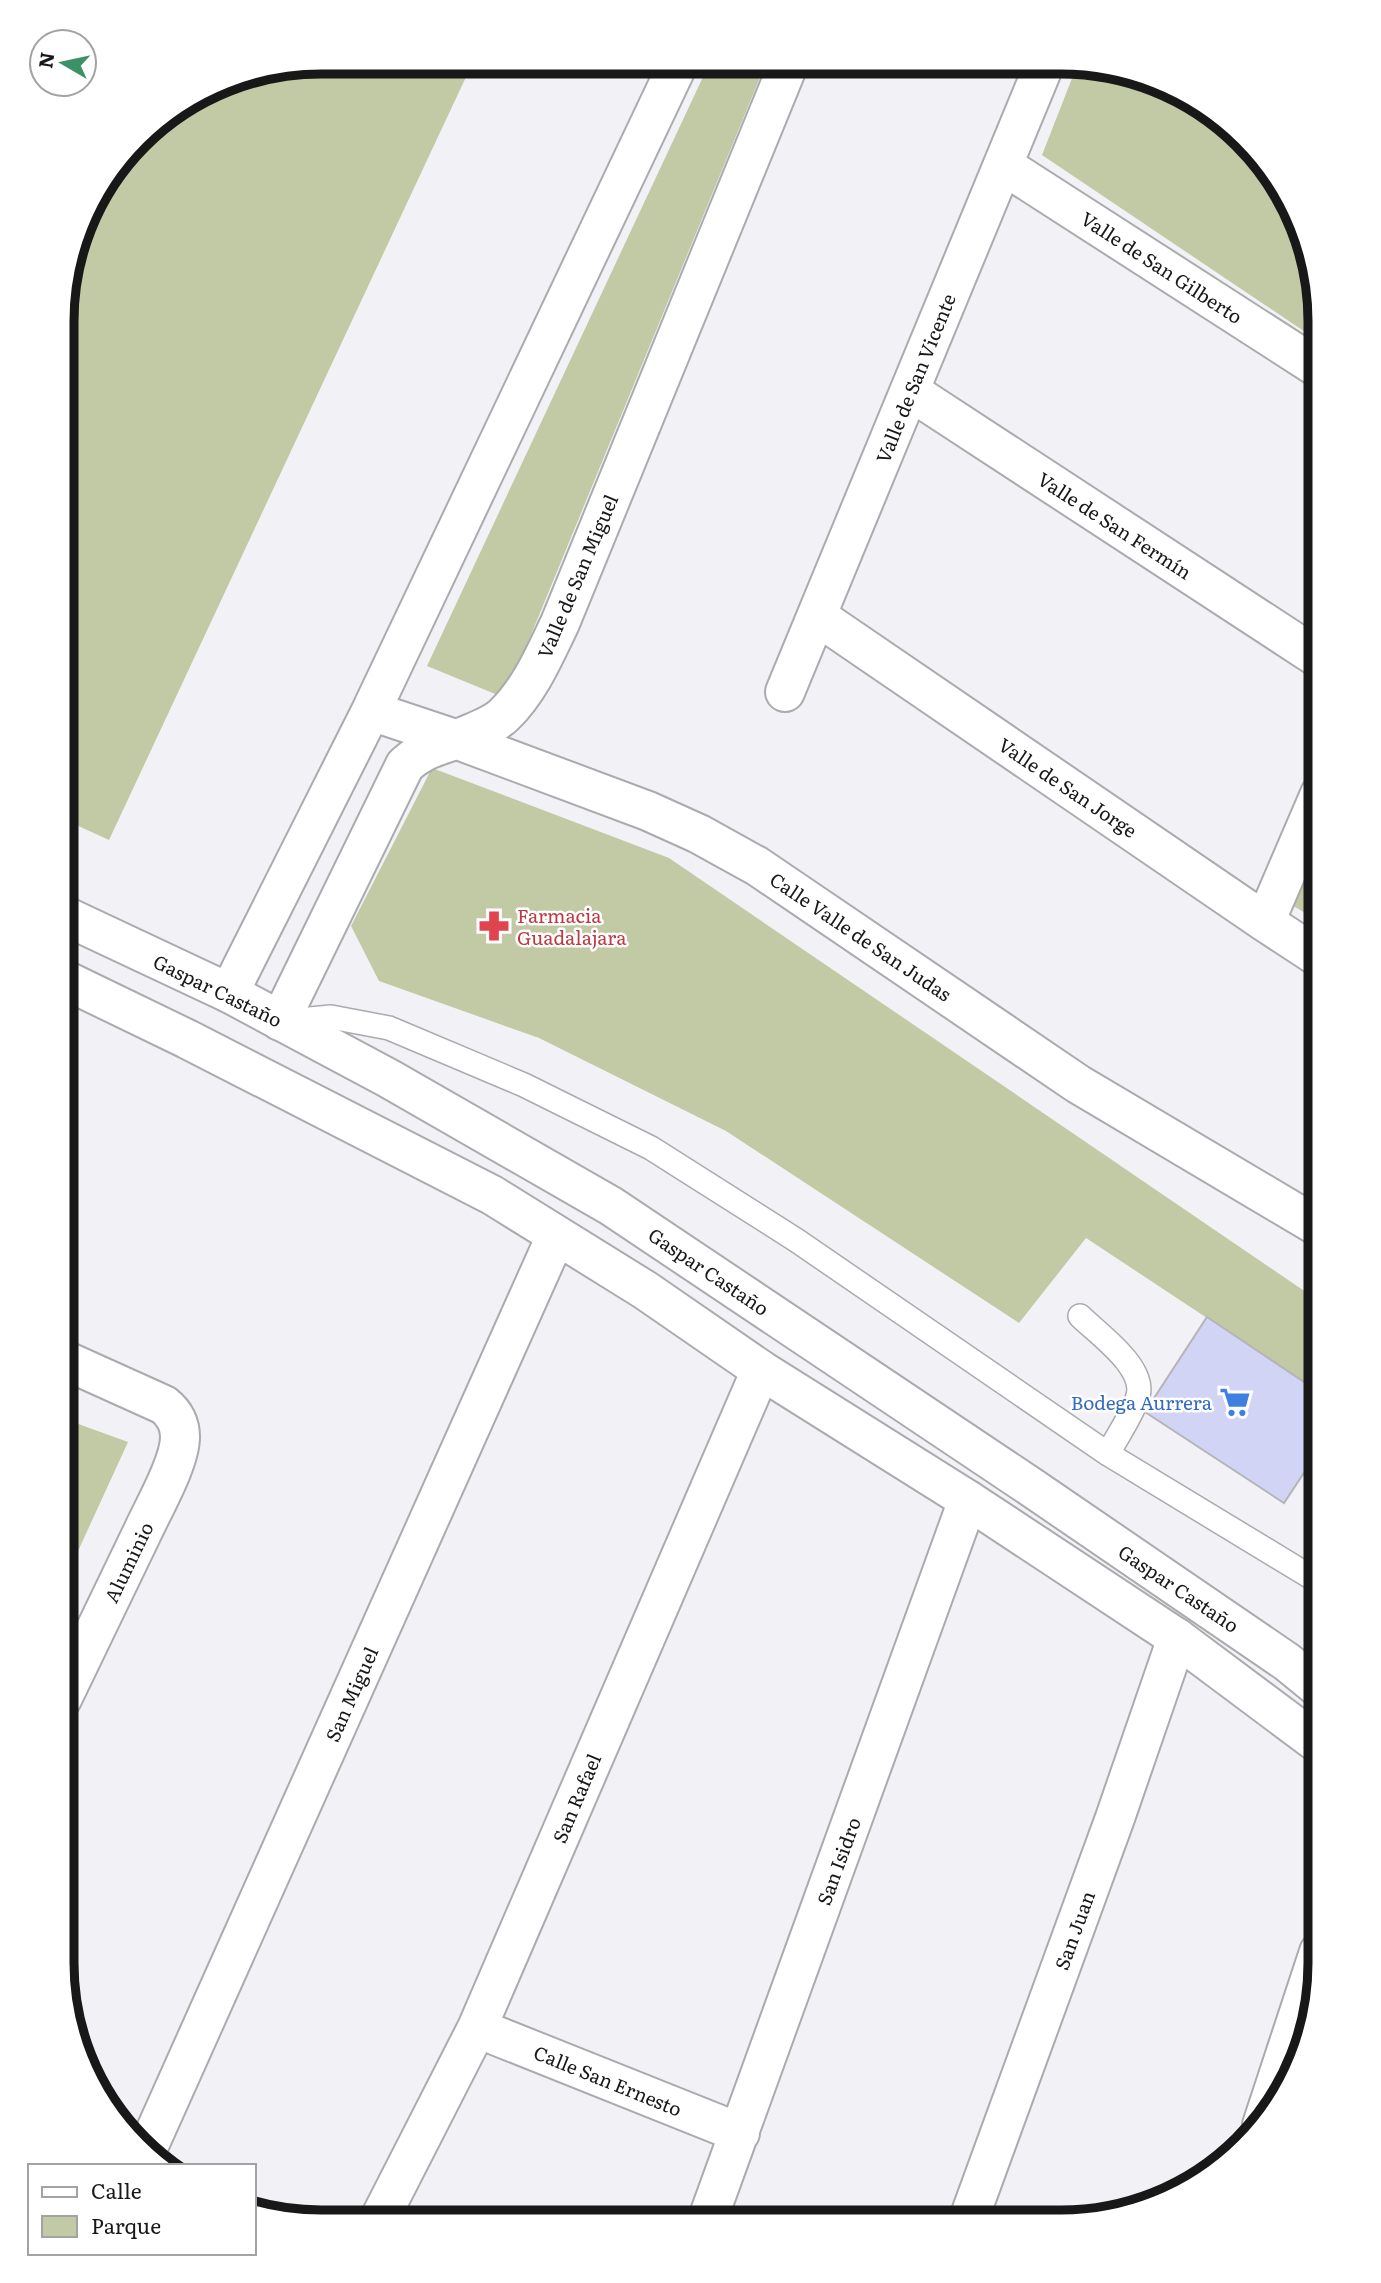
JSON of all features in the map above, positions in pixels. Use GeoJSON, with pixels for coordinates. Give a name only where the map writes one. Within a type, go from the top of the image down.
{"type":"FeatureCollection","features":[{"type":"Feature","properties":{"kind":"street"},"geometry":{"type":"LineString","coordinates":[[229,993],[370,710],[673,74]]}},
{"type":"Feature","properties":{"kind":"street","name":"Valle de San Miguel"},"geometry":{"type":"LineString","coordinates":[[287,1024],[405,765],[432,747],[458,740],[503,716],[535,672],[560,623],[785,74]]}},
{"type":"Feature","properties":{"kind":"street","name":"Valle de San Vicente"},"geometry":{"type":"LineString","coordinates":[[785,692],[1040,74]]}},
{"type":"Feature","properties":{"kind":"street","name":"Valle de San Gilberto"},"geometry":{"type":"LineString","coordinates":[[1003,165],[1308,361]]}},
{"type":"Feature","properties":{"kind":"street","name":"Valle de San Fermín"},"geometry":{"type":"LineString","coordinates":[[910,391],[1308,651]]}},
{"type":"Feature","properties":{"kind":"street","name":"Valle de San Jorge"},"geometry":{"type":"LineString","coordinates":[[817,615],[1308,950]]}},
{"type":"Feature","properties":{"kind":"street","name":"Calle Valle de San Judas"},"geometry":{"type":"LineString","coordinates":[[370,710],[648,811],[699,834],[757,866],[1077,1084],[1307,1220]]}},
{"type":"Feature","properties":{"kind":"street"},"geometry":{"type":"LineString","coordinates":[[1265,922],[1308,823]]}},
{"type":"Feature","properties":{"kind":"street","name":"Gaspar Castaño"},"geometry":{"type":"LineString","coordinates":[[74,920],[229,993],[388,1078],[611,1206],[1031,1487],[1307,1678]]}},
{"type":"Feature","properties":{"kind":"street"},"geometry":{"type":"LineString","coordinates":[[74,985],[187,1039],[492,1195],[645,1290],[761,1370],[968,1500],[1177,1638],[1307,1735]]}},
{"type":"Feature","properties":{"kind":"street","name":"San Miguel"},"geometry":{"type":"LineString","coordinates":[[151,2141],[556,1236]]}},
{"type":"Feature","properties":{"kind":"street","name":"Aluminio"},"geometry":{"type":"LineString","coordinates":[[74,1364],[163,1405],[173,1413],[178,1422],[180,1437],[178,1450],[162,1490],[74,1674]]}},
{"type":"Feature","properties":{"kind":"street","name":"San Rafael"},"geometry":{"type":"LineString","coordinates":[[384,2210],[477,2028],[761,1370]]}},
{"type":"Feature","properties":{"kind":"street","name":"San Isidro"},"geometry":{"type":"LineString","coordinates":[[711,2210],[968,1500]]}},
{"type":"Feature","properties":{"kind":"street","name":"San Juan"},"geometry":{"type":"LineString","coordinates":[[972,2210],[1115,1818],[1177,1638]]}},
{"type":"Feature","properties":{"kind":"street"},"geometry":{"type":"LineString","coordinates":[[1287,2062],[1304,2003]]}},
{"type":"Feature","properties":{"kind":"street","name":"Calle San Ernesto"},"geometry":{"type":"LineString","coordinates":[[477,2028],[740,2133]]}},
{"type":"Feature","properties":{"kind":"lane"},"geometry":{"type":"LineString","coordinates":[[287,1024],[331,1017],[389,1028],[524,1085],[651,1148],[796,1240],[1108,1454],[1307,1575]]}},
{"type":"Feature","properties":{"kind":"lane"},"geometry":{"type":"LineString","coordinates":[[1080,1316],[1131,1366],[1138,1379],[1138,1397],[1108,1454]]}},
{"type":"Feature","properties":{"kind":"green space"},"geometry":{"type":"Polygon","coordinates":[[[304,74],[467,74],[109,840],[74,824],[74,304],[82,256],[99,211],[115,183],[146,146],[183,115],[226,92],[272,78],[304,74]]]}},
{"type":"Feature","properties":{"kind":"green space"},"geometry":{"type":"Polygon","coordinates":[[[704,74],[761,74],[505,698],[427,666],[704,74]]]}},
{"type":"Feature","properties":{"kind":"green space"},"geometry":{"type":"Polygon","coordinates":[[[1074,74],[1125,82],[1155,92],[1198,115],[1246,158],[1266,183],[1282,211],[1303,272],[1308,334],[1042,155],[1074,74]]]}},
{"type":"Feature","properties":{"kind":"green space"},"geometry":{"type":"Polygon","coordinates":[[[432,768],[669,858],[1307,1293],[1307,1384],[1086,1238],[1019,1323],[726,1131],[539,1038],[379,981],[351,926],[432,768]]]}},
{"type":"Feature","properties":{"kind":"green space"},"geometry":{"type":"Polygon","coordinates":[[[1308,853],[1308,915],[1287,902],[1308,853]]]}},
{"type":"Feature","properties":{"kind":"green space"},"geometry":{"type":"Polygon","coordinates":[[[74,1422],[128,1442],[74,1560],[74,1422]]]}},
{"type":"Feature","properties":{"kind":"building","name":"Bodega Aurrera"},"geometry":{"type":"Polygon","coordinates":[[[1207,1317],[1307,1384],[1307,1468],[1284,1503],[1145,1412],[1207,1317]]]}},
{"type":"Feature","properties":{"kind":"place","name":"Farmacia Guadalajara"},"geometry":{"type":"Point","coordinates":[494,926]}},
{"type":"Feature","properties":{"kind":"place","name":"Bodega Aurrera"},"geometry":{"type":"Point","coordinates":[1235,1402]}}]}
